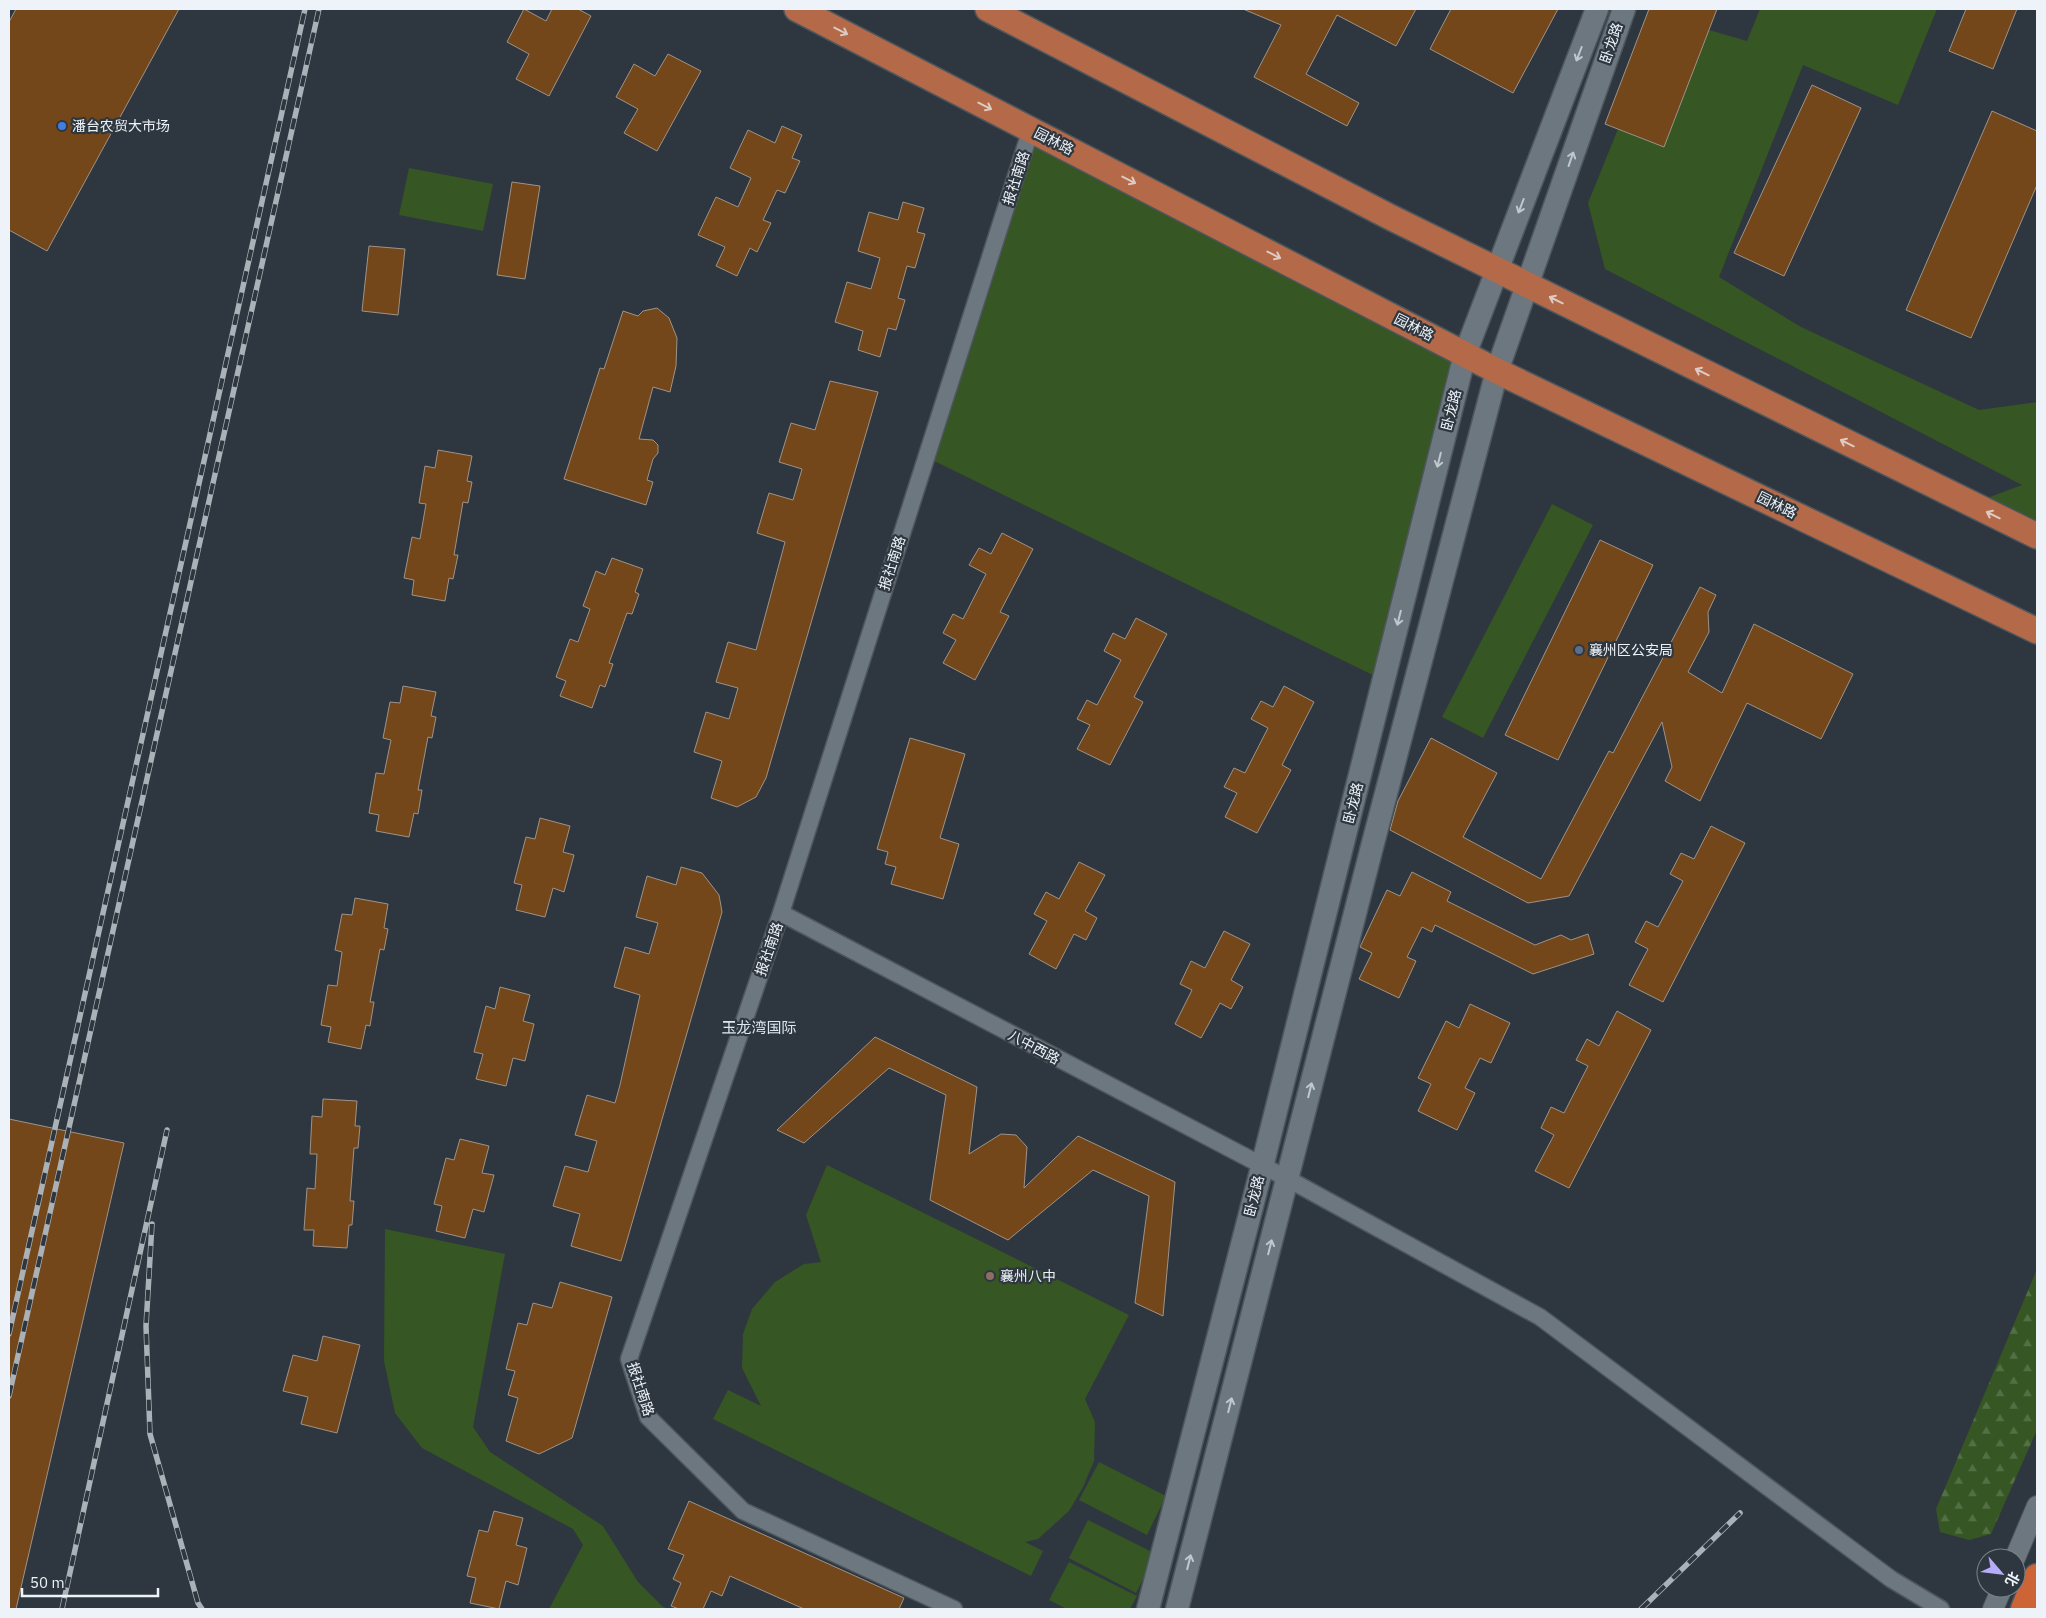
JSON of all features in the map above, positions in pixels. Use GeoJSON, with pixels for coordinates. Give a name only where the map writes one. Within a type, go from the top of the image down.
{"type":"FeatureCollection","features":[{"type":"Feature","properties":{"kind":"highway"},"geometry":{"type":"LineString","coordinates":[[2024,1609],[2037,1577]]}},
{"type":"Feature","properties":{"kind":"main road","name":"园林路"},"geometry":{"type":"LineString","coordinates":[[797,9],[1498,371],[2037,631]]}},
{"type":"Feature","properties":{"kind":"main road"},"geometry":{"type":"LineString","coordinates":[[988,9],[1526,285],[2037,536]]}},
{"type":"Feature","properties":{"kind":"main road","name":"卧龙路"},"geometry":{"type":"LineString","coordinates":[[1148,1609],[1262,1166],[1465,354],[1597,9]]}},
{"type":"Feature","properties":{"kind":"main road","name":"卧龙路"},"geometry":{"type":"LineString","coordinates":[[1177,1609],[1373,843],[1498,371],[1526,285],[1624,9]]}},
{"type":"Feature","properties":{"kind":"street","name":"报社南路"},"geometry":{"type":"LineString","coordinates":[[954,1609],[743,1511],[648,1417],[629,1359],[781,913],[1031,129]]}},
{"type":"Feature","properties":{"kind":"street","name":"八中西路"},"geometry":{"type":"LineString","coordinates":[[781,913],[1288,1179],[1540,1317],[1891,1579],[1941,1609]]}},
{"type":"Feature","properties":{"kind":"street"},"geometry":{"type":"LineString","coordinates":[[2019,1548],[2037,1506]]}},
{"type":"Feature","properties":{"kind":"green space"},"geometry":{"type":"Polygon","coordinates":[[[1760,9],[1937,9],[1898,105],[1803,65],[1719,277],[1801,327],[1979,410],[2037,402],[2037,536],[1971,504],[2022,485],[1605,269],[1588,203],[1618,129],[1663,147],[1709,30],[1747,41],[1760,9]]]}},
{"type":"Feature","properties":{"kind":"green space"},"geometry":{"type":"Polygon","coordinates":[[[1031,129],[1465,354],[1383,680],[926,457],[1031,129]]]}},
{"type":"Feature","properties":{"kind":"green space"},"geometry":{"type":"Polygon","coordinates":[[[409,168],[493,184],[483,231],[399,215],[409,168]]]}},
{"type":"Feature","properties":{"kind":"green space"},"geometry":{"type":"Polygon","coordinates":[[[1552,504],[1593,525],[1483,738],[1442,717],[1552,504]]]}},
{"type":"Feature","properties":{"kind":"green space"},"geometry":{"type":"Polygon","coordinates":[[[827,1165],[1129,1315],[1085,1399],[1095,1422],[1094,1461],[1083,1487],[1069,1511],[1038,1539],[1025,1542],[1043,1551],[1031,1576],[713,1419],[728,1390],[761,1406],[742,1368],[743,1334],[752,1309],[775,1282],[804,1264],[821,1262],[806,1215],[827,1165]]]}},
{"type":"Feature","properties":{"kind":"green space"},"geometry":{"type":"Polygon","coordinates":[[[385,1229],[505,1254],[473,1427],[490,1452],[603,1526],[638,1582],[662,1606],[668,1609],[549,1609],[583,1545],[573,1529],[422,1448],[395,1413],[384,1361],[385,1229]]]}},
{"type":"Feature","properties":{"kind":"green space"},"geometry":{"type":"Polygon","coordinates":[[[2037,1269],[2037,1430],[1991,1534],[1969,1540],[1940,1532],[1936,1509],[2037,1269]]]}},
{"type":"Feature","properties":{"kind":"green space"},"geometry":{"type":"Polygon","coordinates":[[[1099,1462],[1166,1496],[1147,1535],[1079,1500],[1099,1462]]]}},
{"type":"Feature","properties":{"kind":"green space"},"geometry":{"type":"Polygon","coordinates":[[[1088,1520],[1156,1554],[1136,1593],[1069,1558],[1088,1520]]]}},
{"type":"Feature","properties":{"kind":"green space"},"geometry":{"type":"Polygon","coordinates":[[[1069,1562],[1137,1596],[1130,1609],[1067,1609],[1049,1600],[1069,1562]]]}},
{"type":"Feature","properties":{"kind":"building","name":"潘台农贸大市场"},"geometry":{"type":"Polygon","coordinates":[[[16,9],[179,9],[47,251],[9,230],[9,22],[16,9]]]}},
{"type":"Feature","properties":{"kind":"building"},"geometry":{"type":"Polygon","coordinates":[[[524,9],[546,21],[552,9],[578,9],[591,16],[549,96],[516,79],[529,54],[507,42],[524,9]]]}},
{"type":"Feature","properties":{"kind":"building"},"geometry":{"type":"Polygon","coordinates":[[[1243,9],[1416,9],[1396,46],[1337,15],[1306,74],[1359,103],[1347,126],[1254,77],[1281,25],[1243,9]]]}},
{"type":"Feature","properties":{"kind":"building"},"geometry":{"type":"Polygon","coordinates":[[[1451,9],[1558,9],[1513,93],[1430,49],[1451,9]]]}},
{"type":"Feature","properties":{"kind":"building"},"geometry":{"type":"Polygon","coordinates":[[[1649,9],[1717,9],[1664,147],[1605,124],[1649,9]]]}},
{"type":"Feature","properties":{"kind":"building"},"geometry":{"type":"Polygon","coordinates":[[[1966,9],[2017,9],[1993,69],[1949,51],[1966,9]]]}},
{"type":"Feature","properties":{"kind":"building"},"geometry":{"type":"Polygon","coordinates":[[[668,54],[701,71],[657,151],[624,133],[638,109],[616,97],[634,64],[655,76],[668,54]]]}},
{"type":"Feature","properties":{"kind":"building"},"geometry":{"type":"Polygon","coordinates":[[[1812,85],[1861,108],[1784,276],[1734,253],[1812,85]]]}},
{"type":"Feature","properties":{"kind":"building"},"geometry":{"type":"Polygon","coordinates":[[[1992,111],[2037,131],[2037,185],[1971,338],[1906,310],[1992,111]]]}},
{"type":"Feature","properties":{"kind":"building"},"geometry":{"type":"Polygon","coordinates":[[[782,126],[802,135],[792,158],[800,161],[785,193],[777,190],[763,220],[771,223],[757,252],[750,248],[737,276],[716,266],[725,247],[698,235],[716,197],[738,207],[751,178],[730,168],[748,130],[775,143],[782,126]]]}},
{"type":"Feature","properties":{"kind":"building"},"geometry":{"type":"Polygon","coordinates":[[[512,182],[540,186],[525,279],[497,275],[512,182]]]}},
{"type":"Feature","properties":{"kind":"building"},"geometry":{"type":"Polygon","coordinates":[[[903,202],[924,208],[917,232],[925,234],[915,268],[907,266],[898,298],[905,300],[896,330],[888,328],[880,357],[858,350],[863,331],[835,322],[847,282],[871,289],[880,258],[858,251],[869,212],[898,220],[903,202]]]}},
{"type":"Feature","properties":{"kind":"building"},"geometry":{"type":"Polygon","coordinates":[[[369,246],[405,249],[398,315],[362,311],[369,246]]]}},
{"type":"Feature","properties":{"kind":"building"},"geometry":{"type":"Polygon","coordinates":[[[657,308],[669,318],[677,338],[676,366],[670,392],[653,387],[639,439],[653,440],[658,445],[658,453],[653,459],[647,480],[653,482],[646,505],[564,479],[600,368],[604,369],[623,311],[638,316],[643,311],[657,308]]]}},
{"type":"Feature","properties":{"kind":"building"},"geometry":{"type":"Polygon","coordinates":[[[830,381],[878,392],[766,778],[756,797],[737,807],[711,798],[722,761],[694,752],[706,712],[729,719],[738,688],[716,682],[728,642],[756,650],[785,542],[757,533],[769,493],[793,500],[802,469],[779,462],[791,423],[815,430],[830,381]]]}},
{"type":"Feature","properties":{"kind":"building"},"geometry":{"type":"Polygon","coordinates":[[[438,450],[472,456],[467,481],[472,482],[468,503],[463,502],[454,555],[458,555],[453,579],[449,578],[445,601],[412,595],[414,580],[404,578],[412,537],[420,539],[426,504],[419,503],[425,466],[435,468],[438,450]]]}},
{"type":"Feature","properties":{"kind":"building"},"geometry":{"type":"Polygon","coordinates":[[[1002,533],[1033,549],[1000,612],[1009,616],[975,680],[943,663],[956,640],[943,633],[953,614],[963,619],[986,574],[969,565],[979,548],[991,554],[1002,533]]]}},
{"type":"Feature","properties":{"kind":"building","name":"襄州区公安局"},"geometry":{"type":"Polygon","coordinates":[[[1600,540],[1653,565],[1558,760],[1505,735],[1600,540]]]}},
{"type":"Feature","properties":{"kind":"building"},"geometry":{"type":"Polygon","coordinates":[[[612,558],[643,569],[635,592],[639,594],[632,614],[627,613],[609,663],[613,664],[605,687],[600,685],[592,708],[560,696],[566,681],[556,677],[570,639],[578,642],[590,609],[583,606],[596,571],[605,575],[612,558]]]}},
{"type":"Feature","properties":{"kind":"building"},"geometry":{"type":"Polygon","coordinates":[[[1700,587],[1716,595],[1708,612],[1709,632],[1688,672],[1722,693],[1754,624],[1853,674],[1821,739],[1747,703],[1700,801],[1665,781],[1672,767],[1662,722],[1569,896],[1528,903],[1390,830],[1398,801],[1431,738],[1497,773],[1463,837],[1541,879],[1609,751],[1613,753],[1700,587]]]}},
{"type":"Feature","properties":{"kind":"building"},"geometry":{"type":"Polygon","coordinates":[[[1136,618],[1167,634],[1134,697],[1143,702],[1110,765],[1077,749],[1090,725],[1077,719],[1087,700],[1097,705],[1121,660],[1104,651],[1113,633],[1125,639],[1136,618]]]}},
{"type":"Feature","properties":{"kind":"building"},"geometry":{"type":"Polygon","coordinates":[[[403,686],[436,692],[431,716],[436,717],[432,738],[428,737],[418,790],[422,790],[418,814],[414,813],[409,837],[376,831],[379,815],[369,813],[376,773],[384,774],[391,740],[383,738],[390,702],[400,703],[403,686]]]}},
{"type":"Feature","properties":{"kind":"building"},"geometry":{"type":"Polygon","coordinates":[[[1284,686],[1314,702],[1282,765],[1291,770],[1257,833],[1225,817],[1237,793],[1224,787],[1234,768],[1245,773],[1268,728],[1251,719],[1261,701],[1273,707],[1284,686]]]}},
{"type":"Feature","properties":{"kind":"building"},"geometry":{"type":"Polygon","coordinates":[[[910,738],[965,754],[940,838],[959,844],[943,899],[891,884],[896,867],[885,864],[888,852],[877,849],[910,738]]]}},
{"type":"Feature","properties":{"kind":"building"},"geometry":{"type":"Polygon","coordinates":[[[540,818],[570,826],[563,852],[574,855],[564,892],[553,888],[545,917],[516,910],[522,885],[514,883],[526,837],[535,839],[540,818]]]}},
{"type":"Feature","properties":{"kind":"building"},"geometry":{"type":"Polygon","coordinates":[[[1711,826],[1745,843],[1663,1002],[1629,985],[1648,949],[1635,942],[1646,921],[1658,927],[1683,881],[1670,874],[1681,853],[1694,859],[1711,826]]]}},
{"type":"Feature","properties":{"kind":"building"},"geometry":{"type":"Polygon","coordinates":[[[1079,862],[1105,875],[1085,911],[1097,918],[1086,940],[1074,934],[1056,969],[1029,954],[1047,921],[1034,914],[1046,892],[1059,899],[1079,862]]]}},
{"type":"Feature","properties":{"kind":"building"},"geometry":{"type":"Polygon","coordinates":[[[681,867],[702,873],[719,895],[722,912],[621,1261],[571,1246],[580,1214],[553,1206],[565,1166],[588,1172],[597,1141],[575,1135],[587,1095],[615,1103],[640,995],[614,987],[625,947],[649,954],[658,923],[636,917],[647,876],[676,885],[681,867]]]}},
{"type":"Feature","properties":{"kind":"building"},"geometry":{"type":"Polygon","coordinates":[[[1412,872],[1451,892],[1447,901],[1535,945],[1561,935],[1571,940],[1588,934],[1594,954],[1533,974],[1435,925],[1432,932],[1422,927],[1407,957],[1416,961],[1399,998],[1359,979],[1372,953],[1360,947],[1387,890],[1400,896],[1412,872]]]}},
{"type":"Feature","properties":{"kind":"building"},"geometry":{"type":"Polygon","coordinates":[[[355,898],[388,904],[384,928],[388,929],[384,950],[380,949],[370,1002],[374,1002],[370,1026],[366,1025],[361,1049],[328,1042],[331,1027],[321,1025],[328,985],[337,986],[342,952],[335,950],[342,914],[352,915],[355,898]]]}},
{"type":"Feature","properties":{"kind":"building"},"geometry":{"type":"Polygon","coordinates":[[[1224,931],[1250,944],[1231,980],[1243,987],[1231,1009],[1220,1003],[1201,1038],[1175,1024],[1192,990],[1180,984],[1191,961],[1205,968],[1224,931]]]}},
{"type":"Feature","properties":{"kind":"building"},"geometry":{"type":"Polygon","coordinates":[[[500,987],[530,995],[523,1021],[534,1024],[525,1061],[513,1058],[506,1086],[476,1079],[483,1054],[474,1052],[486,1006],[495,1009],[500,987]]]}},
{"type":"Feature","properties":{"kind":"building"},"geometry":{"type":"Polygon","coordinates":[[[1470,1004],[1510,1023],[1491,1063],[1480,1058],[1465,1088],[1475,1093],[1457,1130],[1418,1111],[1431,1084],[1418,1078],[1446,1021],[1459,1028],[1470,1004]]]}},
{"type":"Feature","properties":{"kind":"building"},"geometry":{"type":"Polygon","coordinates":[[[1617,1011],[1651,1030],[1569,1188],[1535,1171],[1554,1135],[1541,1128],[1551,1107],[1564,1113],[1588,1066],[1576,1060],[1587,1039],[1599,1046],[1617,1011]]]}},
{"type":"Feature","properties":{"kind":"building"},"geometry":{"type":"Polygon","coordinates":[[[875,1037],[977,1087],[969,1154],[1001,1134],[1016,1135],[1027,1147],[1024,1188],[1078,1136],[1175,1182],[1163,1316],[1135,1303],[1149,1196],[1093,1170],[1008,1240],[930,1200],[946,1095],[889,1068],[804,1143],[777,1130],[875,1037]]]}},
{"type":"Feature","properties":{"kind":"building"},"geometry":{"type":"Polygon","coordinates":[[[323,1099],[357,1101],[355,1126],[360,1126],[358,1148],[354,1148],[350,1201],[354,1201],[352,1225],[349,1225],[347,1248],[313,1246],[314,1230],[304,1230],[307,1188],[315,1189],[317,1154],[310,1154],[312,1116],[322,1117],[323,1099]]]}},
{"type":"Feature","properties":{"kind":"building"},"geometry":{"type":"Polygon","coordinates":[[[9,1119],[124,1143],[16,1609],[9,1609],[9,1119]]]}},
{"type":"Feature","properties":{"kind":"building"},"geometry":{"type":"Polygon","coordinates":[[[460,1139],[489,1146],[482,1173],[494,1175],[484,1212],[473,1209],[465,1238],[436,1231],[442,1206],[434,1204],[446,1158],[454,1160],[460,1139]]]}},
{"type":"Feature","properties":{"kind":"building"},"geometry":{"type":"Polygon","coordinates":[[[560,1282],[612,1297],[572,1438],[539,1454],[506,1441],[518,1398],[508,1395],[515,1371],[506,1369],[518,1323],[527,1325],[533,1303],[552,1308],[560,1282]]]}},
{"type":"Feature","properties":{"kind":"building"},"geometry":{"type":"Polygon","coordinates":[[[323,1336],[360,1345],[337,1433],[301,1424],[308,1397],[283,1391],[293,1355],[317,1361],[323,1336]]]}},
{"type":"Feature","properties":{"kind":"building"},"geometry":{"type":"Polygon","coordinates":[[[689,1501],[904,1598],[899,1609],[804,1609],[730,1576],[722,1596],[711,1591],[703,1609],[679,1609],[671,1606],[681,1583],[673,1579],[684,1555],[668,1549],[689,1501]]]}},
{"type":"Feature","properties":{"kind":"building"},"geometry":{"type":"Polygon","coordinates":[[[494,1511],[523,1518],[516,1545],[527,1548],[518,1585],[506,1581],[499,1609],[470,1603],[476,1578],[467,1576],[479,1530],[488,1532],[494,1511]]]}},
{"type":"Feature","properties":{"kind":"railway"},"geometry":{"type":"LineString","coordinates":[[9,1334],[305,9]]}},
{"type":"Feature","properties":{"kind":"railway"},"geometry":{"type":"LineString","coordinates":[[9,1396],[319,9]]}},
{"type":"Feature","properties":{"kind":"railway"},"geometry":{"type":"LineString","coordinates":[[62,1609],[167,1130]]}},
{"type":"Feature","properties":{"kind":"railway"},"geometry":{"type":"LineString","coordinates":[[152,1224],[146,1326],[150,1434],[198,1603],[202,1609]]}},
{"type":"Feature","properties":{"kind":"railway"},"geometry":{"type":"LineString","coordinates":[[1641,1609],[1740,1513]]}},
{"type":"Feature","properties":{"kind":"place","name":"潘台农贸大市场"},"geometry":{"type":"Point","coordinates":[62,126]}},
{"type":"Feature","properties":{"kind":"place","name":"襄州区公安局"},"geometry":{"type":"Point","coordinates":[1579,650]}},
{"type":"Feature","properties":{"kind":"place","name":"襄州八中"},"geometry":{"type":"Point","coordinates":[990,1276]}},
{"type":"Feature","properties":{"kind":"district","name":"玉龙湾国际"},"geometry":{"type":"Point","coordinates":[759,1028]}}]}
